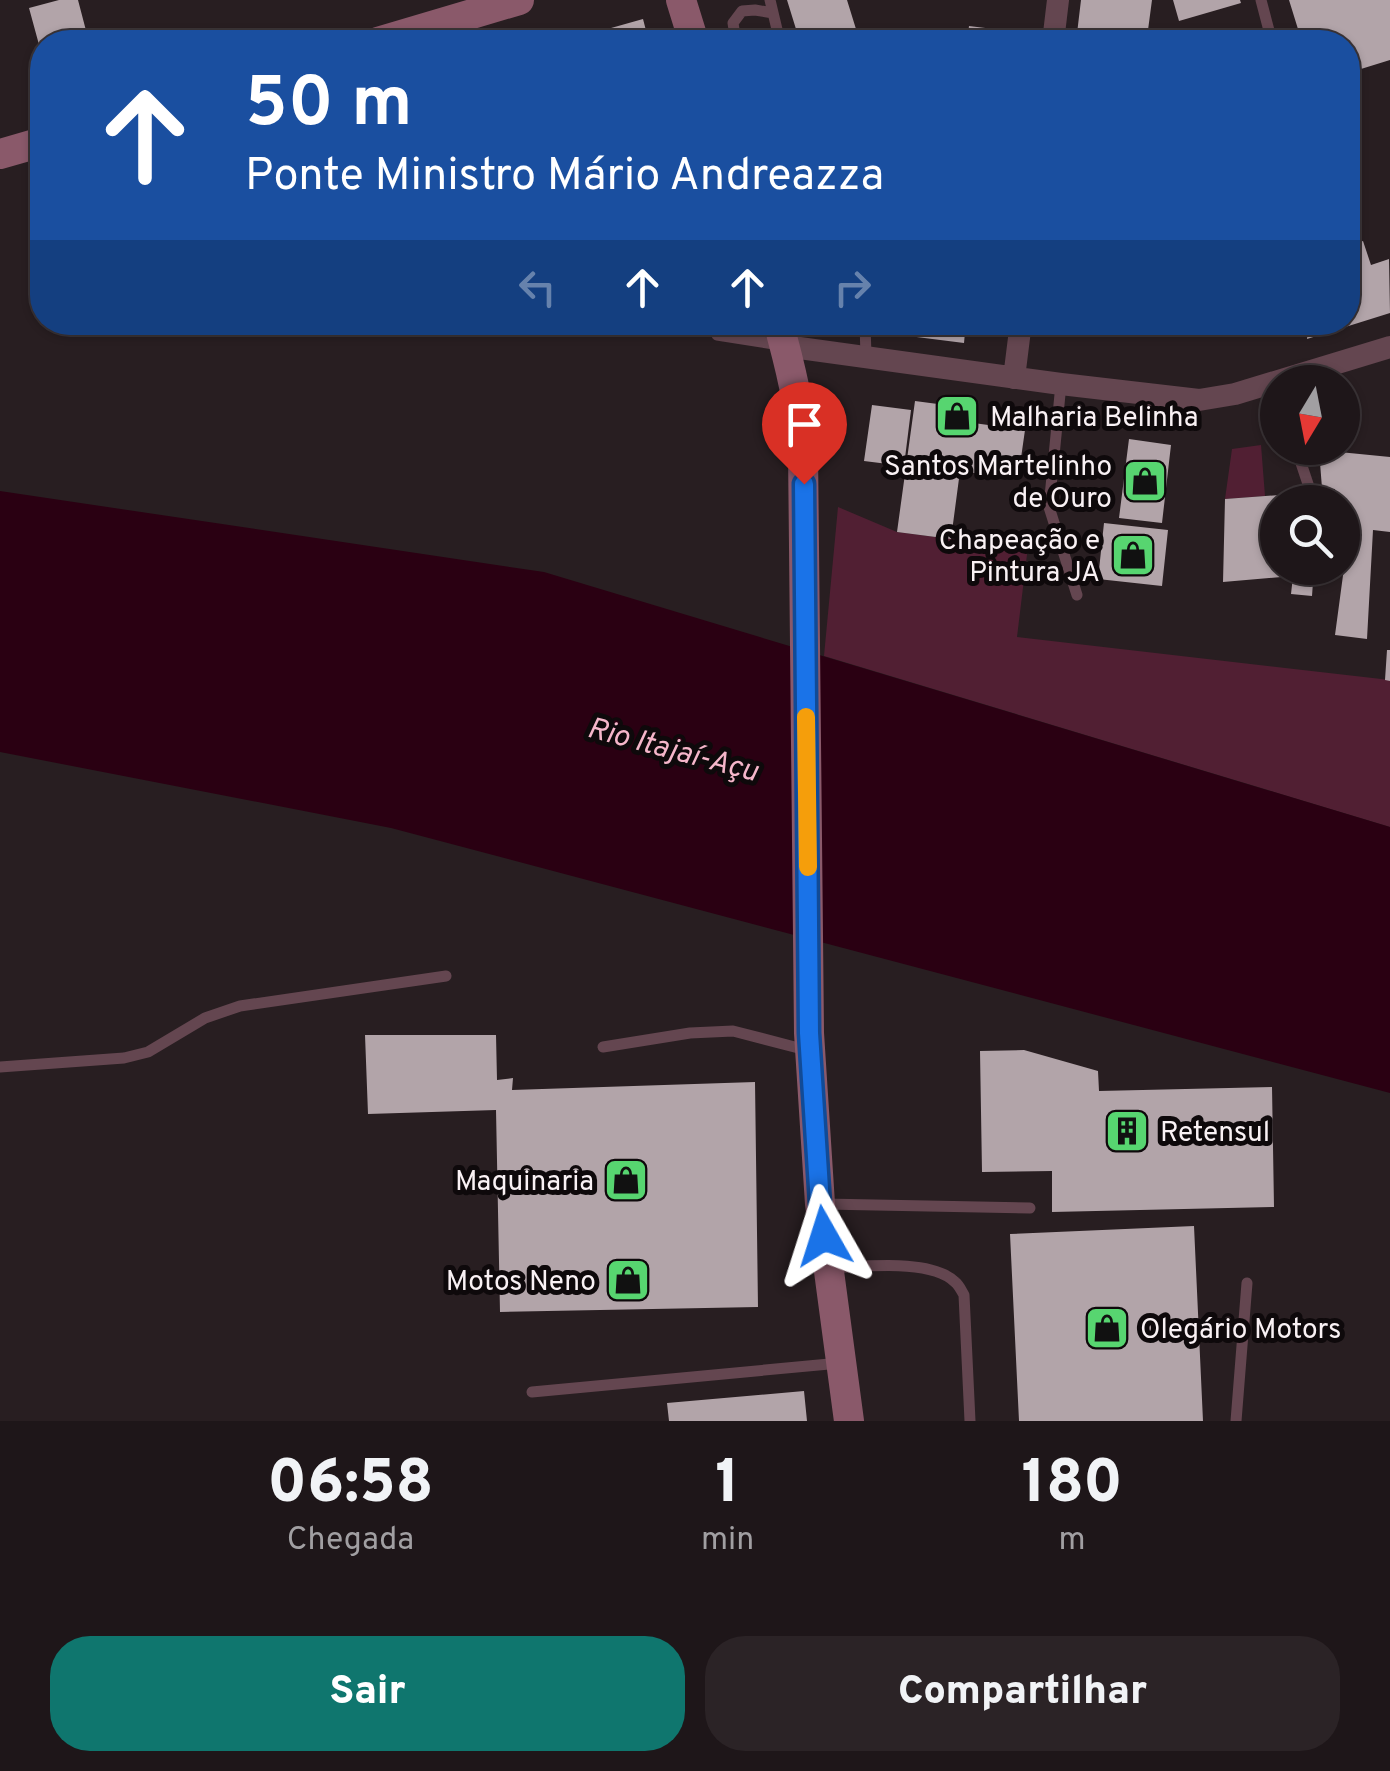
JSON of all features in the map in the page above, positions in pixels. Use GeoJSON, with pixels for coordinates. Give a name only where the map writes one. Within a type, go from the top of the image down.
{"type":"FeatureCollection","features":[{"type":"Feature","properties":{"kind":"street"},"geometry":{"type":"LineString","coordinates":[[419,30],[520,0]]}},
{"type":"Feature","properties":{"kind":"street"},"geometry":{"type":"LineString","coordinates":[[681,0],[690,30]]}},
{"type":"Feature","properties":{"kind":"street"},"geometry":{"type":"LineString","coordinates":[[1054,30],[1058,0]]}},
{"type":"Feature","properties":{"kind":"street"},"geometry":{"type":"LineString","coordinates":[[0,154],[30,145]]}},
{"type":"Feature","properties":{"kind":"street"},"geometry":{"type":"LineString","coordinates":[[781,335],[800,413],[804,484],[810,1042],[820,1204],[849,1421]]}},
{"type":"Feature","properties":{"kind":"street"},"geometry":{"type":"LineString","coordinates":[[785,335],[866,357],[1061,384],[1199,400],[1260,393]]}},
{"type":"Feature","properties":{"kind":"street"},"geometry":{"type":"LineString","coordinates":[[1014,378],[1019,335]]}},
{"type":"Feature","properties":{"kind":"street"},"geometry":{"type":"LineString","coordinates":[[1344,365],[1390,347]]}},
{"type":"Feature","properties":{"kind":"lane"},"geometry":{"type":"LineString","coordinates":[[1261,0],[1269,30]]}},
{"type":"Feature","properties":{"kind":"lane"},"geometry":{"type":"LineString","coordinates":[[734,30],[733,22],[742,11],[772,6]]}},
{"type":"Feature","properties":{"kind":"lane"},"geometry":{"type":"LineString","coordinates":[[865,335],[866,357]]}},
{"type":"Feature","properties":{"kind":"lane"},"geometry":{"type":"LineString","coordinates":[[1061,384],[1050,507],[1077,595]]}},
{"type":"Feature","properties":{"kind":"lane"},"geometry":{"type":"LineString","coordinates":[[0,1067],[124,1058],[148,1052],[204,1018],[240,1006],[446,976]]}},
{"type":"Feature","properties":{"kind":"lane"},"geometry":{"type":"LineString","coordinates":[[603,1047],[690,1032],[733,1031],[810,1042]]}},
{"type":"Feature","properties":{"kind":"lane"},"geometry":{"type":"LineString","coordinates":[[820,1204],[1030,1208]]}},
{"type":"Feature","properties":{"kind":"lane"},"geometry":{"type":"LineString","coordinates":[[829,1268],[897,1266],[936,1271],[954,1280],[964,1294],[970,1421]]}},
{"type":"Feature","properties":{"kind":"lane"},"geometry":{"type":"LineString","coordinates":[[1236,1421],[1247,1283]]}},
{"type":"Feature","properties":{"kind":"lane"},"geometry":{"type":"LineString","coordinates":[[532,1392],[840,1364]]}},
{"type":"Feature","properties":{"kind":"shaded area"},"geometry":{"type":"Polygon","coordinates":[[[1260,445],[1264,485],[1260,485],[1260,496],[1225,499],[1232,449],[1260,445]]]}},
{"type":"Feature","properties":{"kind":"shaded area"},"geometry":{"type":"Polygon","coordinates":[[[838,507],[897,532],[951,539],[1029,538],[1017,637],[1390,680],[1390,827],[824,656],[838,507]]]}},
{"type":"Feature","properties":{"kind":"water","name":"Rio Itajaí-Açu"},"geometry":{"type":"Polygon","coordinates":[[[0,491],[544,572],[1390,827],[1390,1093],[391,828],[0,752],[0,491]]]}},
{"type":"Feature","properties":{"kind":"building"},"geometry":{"type":"Polygon","coordinates":[[[59,0],[78,0],[86,30],[35,30],[29,8],[59,0]]]}},
{"type":"Feature","properties":{"kind":"building"},"geometry":{"type":"Polygon","coordinates":[[[787,0],[847,0],[856,30],[796,30],[787,0]]]}},
{"type":"Feature","properties":{"kind":"building"},"geometry":{"type":"Polygon","coordinates":[[[1081,0],[1152,0],[1148,30],[1077,30],[1081,0]]]}},
{"type":"Feature","properties":{"kind":"building"},"geometry":{"type":"Polygon","coordinates":[[[1173,0],[1240,0],[1241,3],[1179,21],[1173,0]]]}},
{"type":"Feature","properties":{"kind":"building"},"geometry":{"type":"Polygon","coordinates":[[[1289,0],[1390,0],[1390,60],[1360,69],[1360,30],[1298,30],[1289,0]]]}},
{"type":"Feature","properties":{"kind":"building"},"geometry":{"type":"Polygon","coordinates":[[[643,19],[646,30],[604,30],[643,19]]]}},
{"type":"Feature","properties":{"kind":"building"},"geometry":{"type":"Polygon","coordinates":[[[969,26],[1002,30],[968,30],[969,26]]]}},
{"type":"Feature","properties":{"kind":"building"},"geometry":{"type":"Polygon","coordinates":[[[1363,241],[1371,265],[1389,259],[1390,313],[1360,322],[1363,241]]]}},
{"type":"Feature","properties":{"kind":"building"},"geometry":{"type":"Polygon","coordinates":[[[901,335],[965,335],[964,343],[901,335]]]}},
{"type":"Feature","properties":{"kind":"building"},"geometry":{"type":"Polygon","coordinates":[[[915,401],[968,408],[966,422],[1025,430],[1018,479],[960,471],[951,539],[897,532],[915,401]]]}},
{"type":"Feature","properties":{"kind":"building"},"geometry":{"type":"Polygon","coordinates":[[[872,405],[911,410],[904,466],[864,461],[872,405]]]}},
{"type":"Feature","properties":{"kind":"building","name":"Santos Martelinho de Ouro"},"geometry":{"type":"Polygon","coordinates":[[[1129,439],[1171,445],[1162,523],[1119,518],[1129,439]]]}},
{"type":"Feature","properties":{"kind":"building"},"geometry":{"type":"Polygon","coordinates":[[[1360,454],[1390,457],[1390,532],[1373,530],[1367,639],[1335,635],[1342,585],[1360,585],[1360,485],[1322,485],[1320,465],[1360,465],[1360,454]]]}},
{"type":"Feature","properties":{"kind":"building"},"geometry":{"type":"Polygon","coordinates":[[[1260,496],[1260,579],[1223,582],[1225,499],[1260,496]]]}},
{"type":"Feature","properties":{"kind":"building","name":"Chapeação e Pintura JA"},"geometry":{"type":"Polygon","coordinates":[[[1104,523],[1168,530],[1162,586],[1098,579],[1104,523]]]}},
{"type":"Feature","properties":{"kind":"building"},"geometry":{"type":"Polygon","coordinates":[[[1292,585],[1313,585],[1312,596],[1291,594],[1292,585]]]}},
{"type":"Feature","properties":{"kind":"building"},"geometry":{"type":"Polygon","coordinates":[[[1390,650],[1390,681],[1385,680],[1390,650]]]}},
{"type":"Feature","properties":{"kind":"building","name":"Maquinaria"},"geometry":{"type":"Polygon","coordinates":[[[365,1035],[496,1035],[497,1080],[513,1078],[512,1090],[755,1082],[758,1307],[500,1312],[496,1110],[368,1114],[365,1035]]]}},
{"type":"Feature","properties":{"kind":"building","name":"Retensul"},"geometry":{"type":"Polygon","coordinates":[[[1024,1050],[1098,1071],[1099,1091],[1272,1087],[1274,1207],[1052,1212],[1052,1171],[982,1172],[980,1051],[1024,1050]]]}},
{"type":"Feature","properties":{"kind":"building","name":"Olegário Motors"},"geometry":{"type":"Polygon","coordinates":[[[1194,1226],[1203,1421],[1019,1421],[1010,1234],[1194,1226]]]}},
{"type":"Feature","properties":{"kind":"building"},"geometry":{"type":"Polygon","coordinates":[[[804,1391],[807,1421],[669,1421],[667,1403],[804,1391]]]}},
{"type":"Feature","properties":{"kind":"slow traffic"},"geometry":{"type":"LineString","coordinates":[[806,717],[808,867]]}},
{"type":"Feature","properties":{"kind":"place","name":"Malharia Belinha"},"geometry":{"type":"Point","coordinates":[957,416]}},
{"type":"Feature","properties":{"kind":"place","name":"Santos Martelinho de Ouro"},"geometry":{"type":"Point","coordinates":[1145,481]}},
{"type":"Feature","properties":{"kind":"place","name":"Chapeação e Pintura JA"},"geometry":{"type":"Point","coordinates":[1133,555]}},
{"type":"Feature","properties":{"kind":"place","name":"Retensul"},"geometry":{"type":"Point","coordinates":[1127,1131]}},
{"type":"Feature","properties":{"kind":"place","name":"Maquinaria"},"geometry":{"type":"Point","coordinates":[626,1180]}},
{"type":"Feature","properties":{"kind":"place","name":"Motos Neno"},"geometry":{"type":"Point","coordinates":[628,1280]}},
{"type":"Feature","properties":{"kind":"place","name":"Olegário Motors"},"geometry":{"type":"Point","coordinates":[1107,1328]}},
{"type":"Feature","properties":{"kind":"route"},"geometry":{"type":"LineString","coordinates":[[804,484],[809,1033],[824,1236]]}}]}
